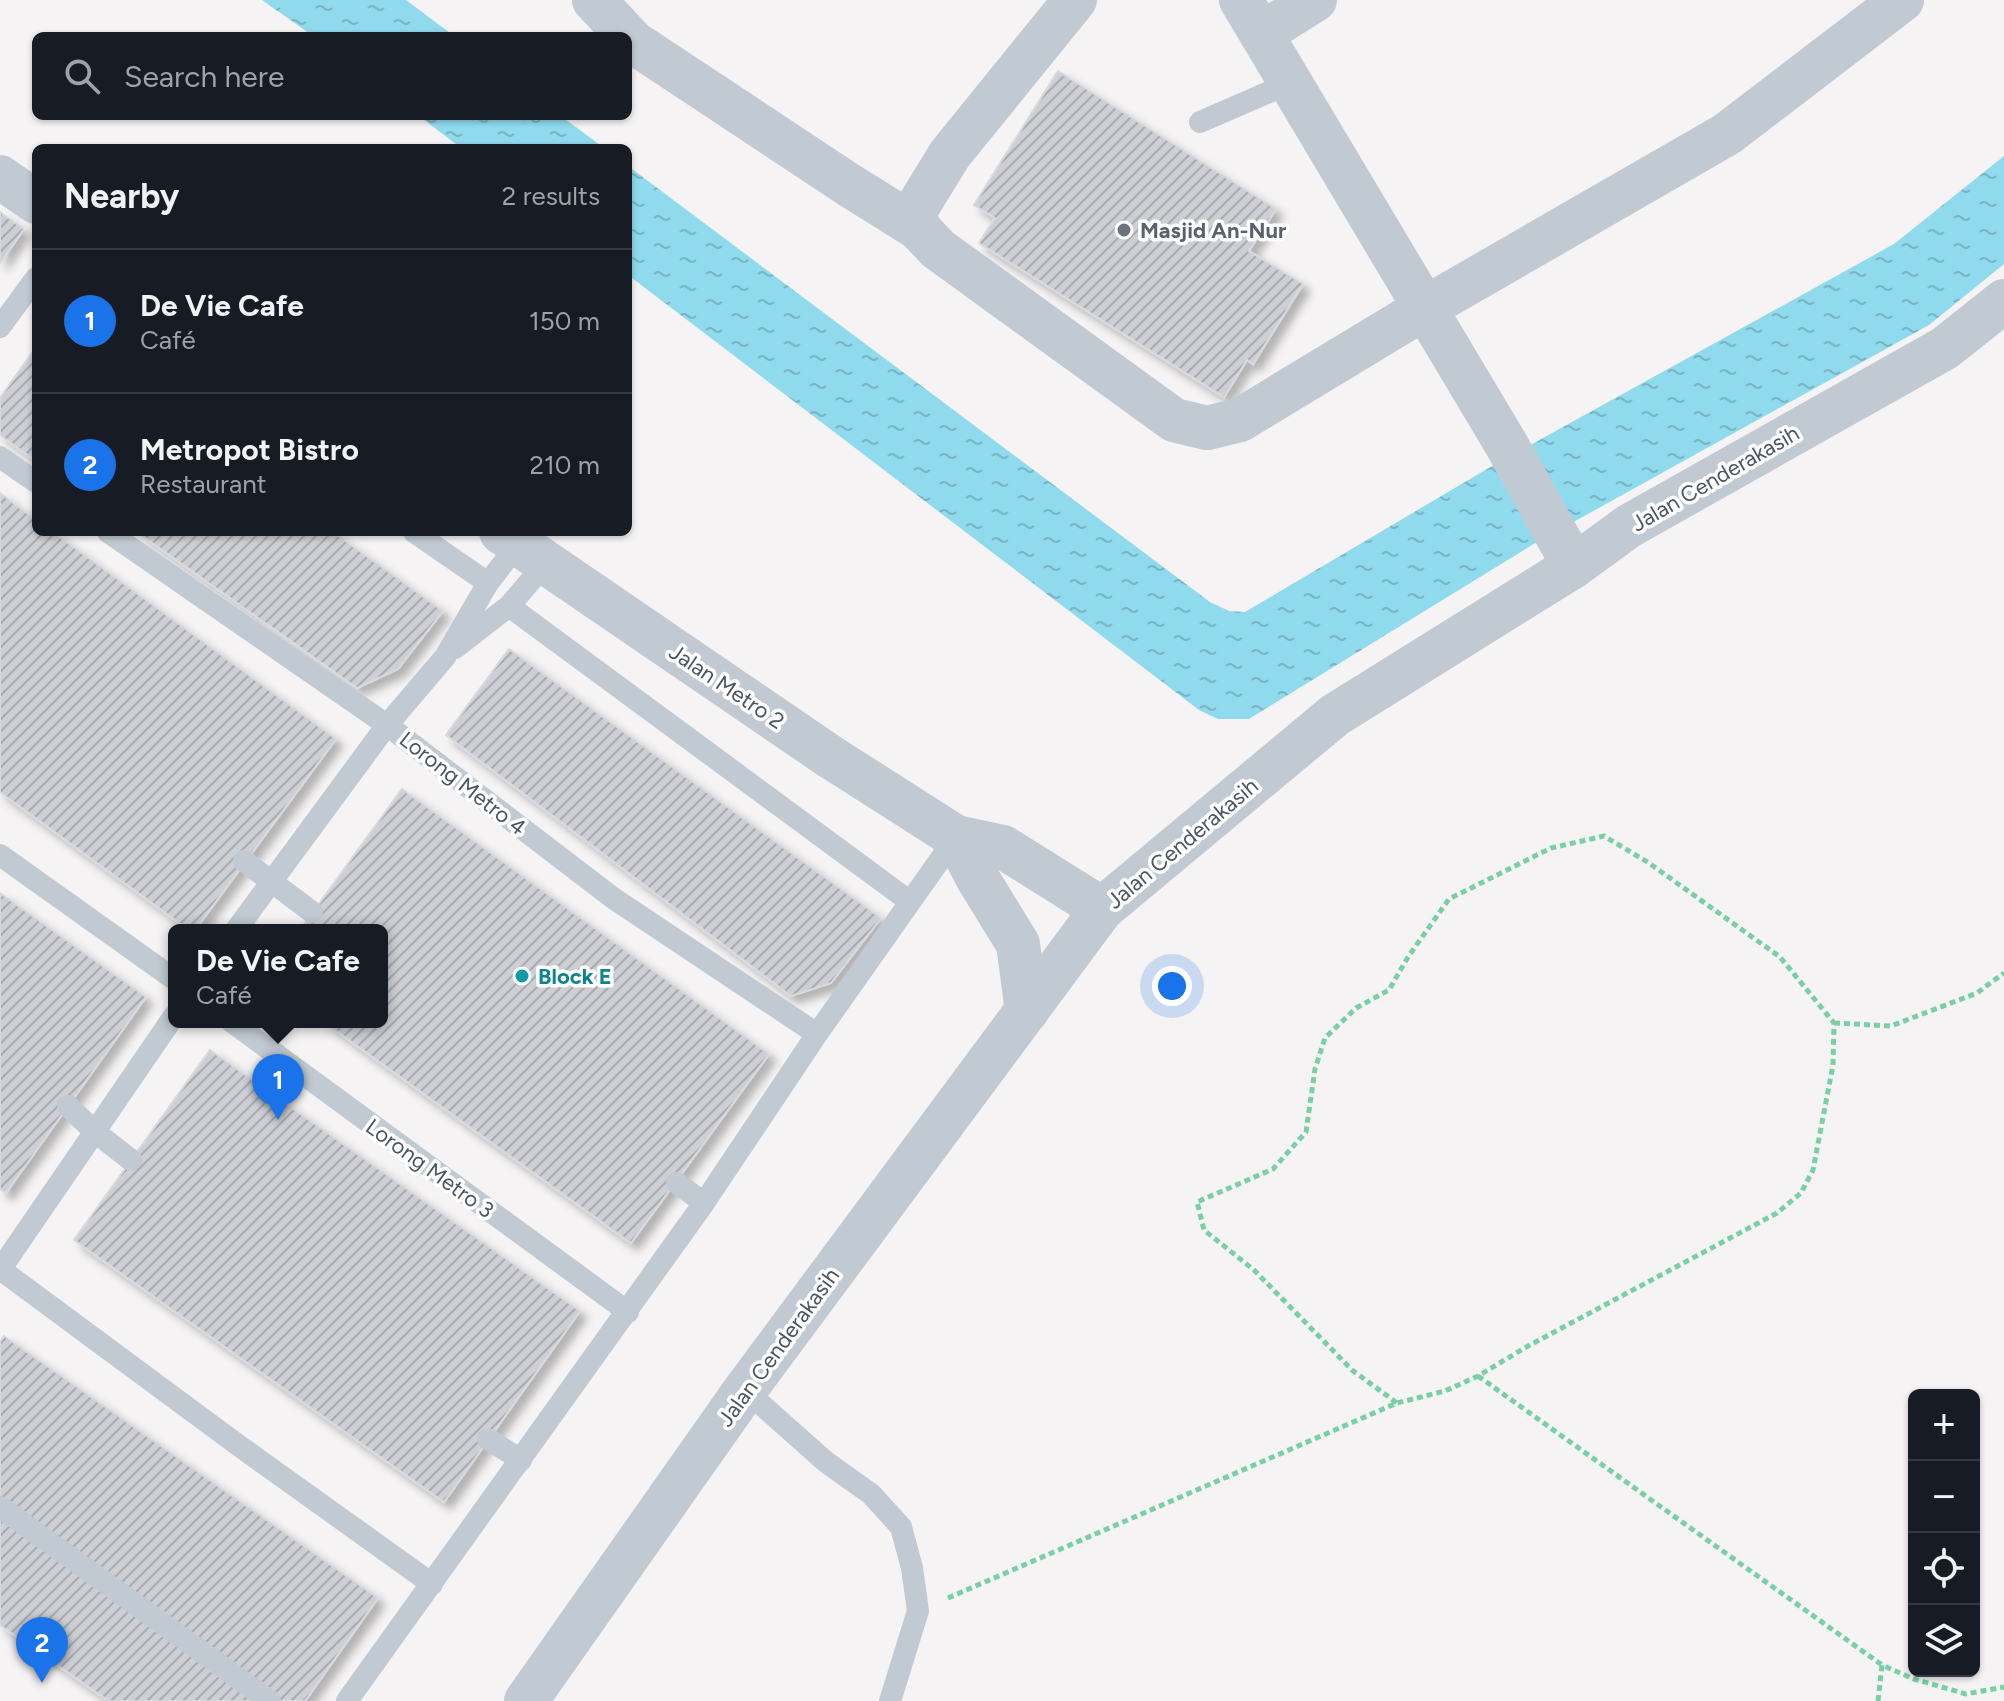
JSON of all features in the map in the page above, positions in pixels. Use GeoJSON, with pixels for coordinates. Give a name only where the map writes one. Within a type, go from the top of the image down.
{"type":"FeatureCollection","features":[{"type":"Feature","properties":{"kind":"street"},"geometry":{"type":"LineString","coordinates":[[594,0],[624,32]]}},
{"type":"Feature","properties":{"kind":"street"},"geometry":{"type":"LineString","coordinates":[[918,228],[915,211],[950,154],[1075,0]]}},
{"type":"Feature","properties":{"kind":"street"},"geometry":{"type":"LineString","coordinates":[[1315,0],[1251,17],[1506,444],[1568,554]]}},
{"type":"Feature","properties":{"kind":"street"},"geometry":{"type":"LineString","coordinates":[[632,41],[918,228],[938,249],[1174,420],[1207,428],[1240,420],[1425,308],[1727,134],[1902,0]]}},
{"type":"Feature","properties":{"kind":"street"},"geometry":{"type":"LineString","coordinates":[[0,177],[32,199]]}},
{"type":"Feature","properties":{"kind":"street","name":"Jalan Cenderakasih"},"geometry":{"type":"LineString","coordinates":[[526,1701],[745,1390],[1102,909],[1335,715],[1568,554],[1629,526],[1945,348],[2004,301]]}},
{"type":"Feature","properties":{"kind":"street","name":"Jalan Metro 2"},"geometry":{"type":"LineString","coordinates":[[522,546],[829,756],[956,837],[1003,847],[1102,909]]}},
{"type":"Feature","properties":{"kind":"street","name":"Jalan Metro 2"},"geometry":{"type":"LineString","coordinates":[[956,837],[1018,944],[1027,1011]]}},
{"type":"Feature","properties":{"kind":"lane"},"geometry":{"type":"LineString","coordinates":[[1200,122],[1290,83]]}},
{"type":"Feature","properties":{"kind":"lane"},"geometry":{"type":"LineString","coordinates":[[0,327],[32,283]]}},
{"type":"Feature","properties":{"kind":"lane"},"geometry":{"type":"LineString","coordinates":[[0,457],[32,479]]}},
{"type":"Feature","properties":{"kind":"lane","name":"Lorong Metro 4"},"geometry":{"type":"LineString","coordinates":[[114,536],[387,725],[613,898],[817,1034]]}},
{"type":"Feature","properties":{"kind":"lane"},"geometry":{"type":"LineString","coordinates":[[420,536],[488,583]]}},
{"type":"Feature","properties":{"kind":"lane"},"geometry":{"type":"LineString","coordinates":[[445,657],[509,606],[522,546]]}},
{"type":"Feature","properties":{"kind":"lane"},"geometry":{"type":"LineString","coordinates":[[240,924],[387,725],[445,657],[488,583],[522,546]]}},
{"type":"Feature","properties":{"kind":"lane"},"geometry":{"type":"LineString","coordinates":[[509,606],[909,901]]}},
{"type":"Feature","properties":{"kind":"lane"},"geometry":{"type":"LineString","coordinates":[[347,1701],[628,1312],[817,1034],[956,837]]}},
{"type":"Feature","properties":{"kind":"lane"},"geometry":{"type":"LineString","coordinates":[[0,855],[168,975]]}},
{"type":"Feature","properties":{"kind":"lane"},"geometry":{"type":"LineString","coordinates":[[244,861],[312,912]]}},
{"type":"Feature","properties":{"kind":"lane"},"geometry":{"type":"LineString","coordinates":[[168,1025],[0,1270],[432,1584]]}},
{"type":"Feature","properties":{"kind":"lane","name":"Lorong Metro 3"},"geometry":{"type":"LineString","coordinates":[[240,1028],[628,1312]]}},
{"type":"Feature","properties":{"kind":"lane"},"geometry":{"type":"LineString","coordinates":[[68,1106],[131,1160]]}},
{"type":"Feature","properties":{"kind":"lane"},"geometry":{"type":"LineString","coordinates":[[677,1183],[704,1203]]}},
{"type":"Feature","properties":{"kind":"lane"},"geometry":{"type":"LineString","coordinates":[[745,1390],[826,1462],[871,1494],[901,1527],[912,1568],[918,1611],[892,1700]]}},
{"type":"Feature","properties":{"kind":"lane"},"geometry":{"type":"LineString","coordinates":[[488,1439],[521,1460]]}},
{"type":"Feature","properties":{"kind":"lane"},"geometry":{"type":"LineString","coordinates":[[0,1507],[270,1701]]}},
{"type":"Feature","properties":{"kind":"path"},"geometry":{"type":"LineString","coordinates":[[918,1611],[1397,1403],[1445,1391],[1478,1376],[1595,1309],[1777,1213],[1801,1193],[1813,1170],[1833,1065],[1834,1023],[1780,957],[1649,863],[1604,836],[1551,848],[1449,899],[1389,990],[1356,1008],[1325,1038],[1315,1069],[1306,1132],[1273,1169],[1197,1202],[1204,1230],[1254,1270],[1352,1370],[1397,1403]]}},
{"type":"Feature","properties":{"kind":"path"},"geometry":{"type":"LineString","coordinates":[[1834,1023],[1891,1026],[1977,993],[2004,973]]}},
{"type":"Feature","properties":{"kind":"path"},"geometry":{"type":"LineString","coordinates":[[1478,1376],[1882,1665],[1914,1679],[1966,1694],[2004,1687]]}},
{"type":"Feature","properties":{"kind":"path"},"geometry":{"type":"LineString","coordinates":[[1878,1701],[1882,1665]]}},
{"type":"Feature","properties":{"kind":"water"},"geometry":{"type":"Polygon","coordinates":[[[262,0],[406,0],[449,32],[307,32],[262,0]]]}},
{"type":"Feature","properties":{"kind":"water"},"geometry":{"type":"Polygon","coordinates":[[[424,120],[566,120],[599,144],[456,144],[424,120]]]}},
{"type":"Feature","properties":{"kind":"water"},"geometry":{"type":"Polygon","coordinates":[[[2004,156],[2004,264],[1929,325],[1532,545],[1249,719],[1218,719],[1199,710],[632,278],[632,169],[1210,602],[1229,611],[1245,612],[1487,469],[1894,244],[2004,156]]]}},
{"type":"Feature","properties":{"kind":"building","name":"Masjid An-Nur"},"geometry":{"type":"Polygon","coordinates":[[[1058,71],[1276,209],[1249,251],[1303,284],[1253,364],[1247,360],[1224,397],[979,243],[995,218],[974,205],[1058,71]]]}},
{"type":"Feature","properties":{"kind":"building"},"geometry":{"type":"Polygon","coordinates":[[[0,212],[24,229],[0,263],[0,212]]]}},
{"type":"Feature","properties":{"kind":"building"},"geometry":{"type":"Polygon","coordinates":[[[32,353],[32,458],[0,435],[0,398],[32,353]]]}},
{"type":"Feature","properties":{"kind":"building"},"geometry":{"type":"Polygon","coordinates":[[[0,493],[32,517],[32,536],[58,536],[336,739],[199,924],[181,924],[0,792],[0,493]]]}},
{"type":"Feature","properties":{"kind":"building"},"geometry":{"type":"Polygon","coordinates":[[[143,536],[339,536],[443,611],[398,669],[357,688],[143,536]]]}},
{"type":"Feature","properties":{"kind":"building"},"geometry":{"type":"Polygon","coordinates":[[[509,649],[881,918],[831,983],[791,996],[446,735],[509,649]]]}},
{"type":"Feature","properties":{"kind":"building","name":"Block E"},"geometry":{"type":"Polygon","coordinates":[[[402,789],[769,1054],[631,1243],[332,1028],[388,1028],[388,924],[304,924],[402,789]]]}},
{"type":"Feature","properties":{"kind":"building"},"geometry":{"type":"Polygon","coordinates":[[[0,893],[146,997],[6,1193],[0,1189],[0,893]]]}},
{"type":"Feature","properties":{"kind":"building"},"geometry":{"type":"Polygon","coordinates":[[[210,1050],[580,1311],[444,1502],[74,1240],[210,1050]]]}},
{"type":"Feature","properties":{"kind":"building"},"geometry":{"type":"Polygon","coordinates":[[[4,1336],[378,1598],[305,1701],[109,1701],[0,1625],[0,1342],[4,1336]]]}},
{"type":"Feature","properties":{"kind":"place","name":"Masjid An-Nur"},"geometry":{"type":"Point","coordinates":[1124,230]}},
{"type":"Feature","properties":{"kind":"place","name":"Block E"},"geometry":{"type":"Point","coordinates":[522,976]}},
{"type":"Feature","properties":{"kind":"place","name":"De Vie Cafe"},"geometry":{"type":"Point","coordinates":[278,1120]}},
{"type":"Feature","properties":{"kind":"place","name":"Metropot Bistro"},"geometry":{"type":"Point","coordinates":[42,1683]}}]}
